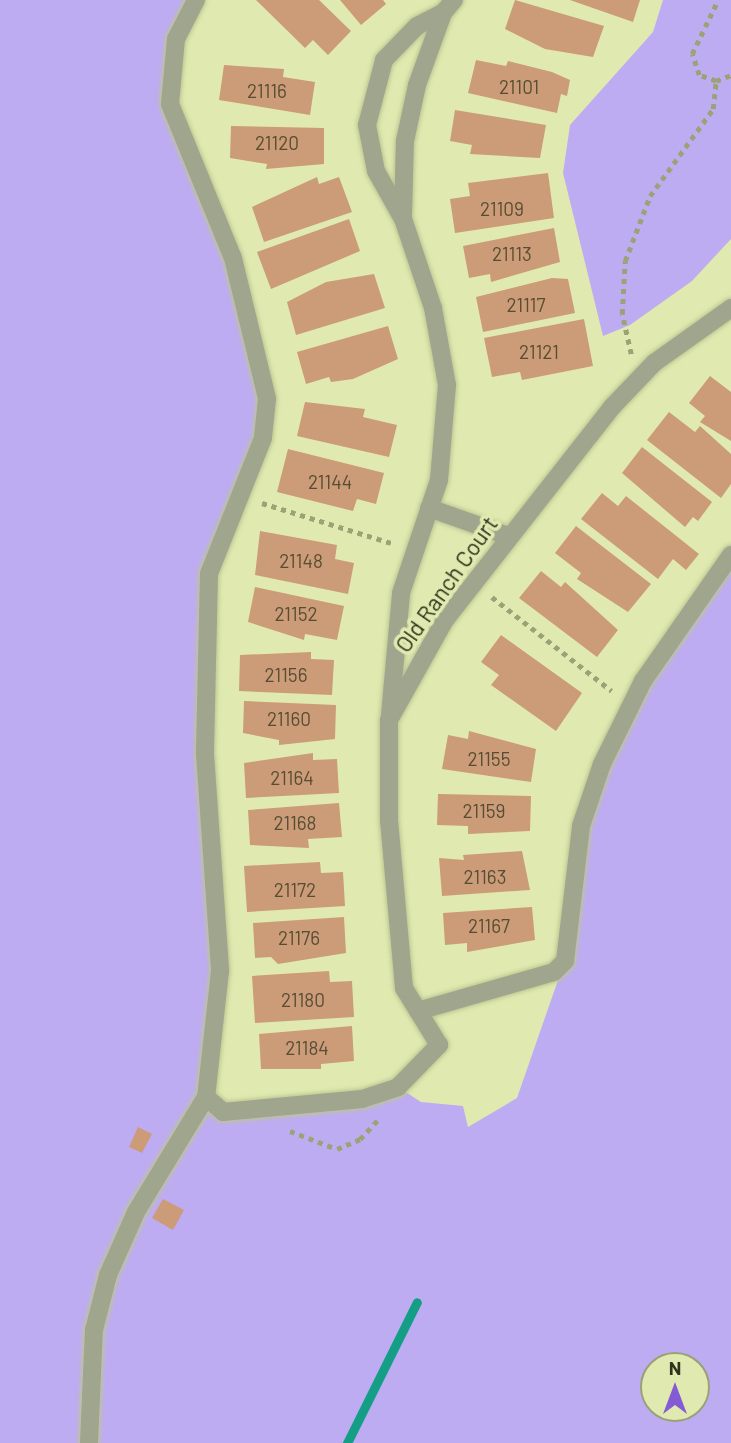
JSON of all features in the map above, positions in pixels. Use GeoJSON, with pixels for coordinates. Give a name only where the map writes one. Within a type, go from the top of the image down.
{"type":"FeatureCollection","features":[{"type":"Feature","properties":{"kind":"street"},"geometry":{"type":"LineString","coordinates":[[89,1443],[91,1358],[104,1286],[136,1212],[195,1108],[206,1097],[220,971],[205,754],[209,574],[237,495],[264,438],[267,399],[233,258],[170,104],[176,39],[196,0]]}},
{"type":"Feature","properties":{"kind":"street"},"geometry":{"type":"LineString","coordinates":[[403,219],[411,111],[448,6]]}},
{"type":"Feature","properties":{"kind":"street"},"geometry":{"type":"LineString","coordinates":[[389,720],[401,593],[443,461],[447,385],[439,331],[403,219],[376,172],[369,106],[384,60],[417,26],[448,6]]}},
{"type":"Feature","properties":{"kind":"street","name":"Old Ranch Court"},"geometry":{"type":"LineString","coordinates":[[206,1097],[226,1113],[362,1099],[398,1087],[439,1045],[404,988],[389,821],[389,720],[429,643],[473,582],[639,378],[731,309]]}},
{"type":"Feature","properties":{"kind":"street"},"geometry":{"type":"LineString","coordinates":[[429,508],[508,536]]}},
{"type":"Feature","properties":{"kind":"street"},"geometry":{"type":"LineString","coordinates":[[418,1011],[554,972],[565,961],[581,826],[630,705],[731,555]]}},
{"type":"Feature","properties":{"kind":"path"},"geometry":{"type":"LineString","coordinates":[[718,0],[692,54],[699,75],[716,81],[731,75]]}},
{"type":"Feature","properties":{"kind":"path"},"geometry":{"type":"LineString","coordinates":[[639,378],[622,314],[627,253],[650,196],[711,114],[716,81]]}},
{"type":"Feature","properties":{"kind":"path"},"geometry":{"type":"LineString","coordinates":[[237,495],[391,543]]}},
{"type":"Feature","properties":{"kind":"path"},"geometry":{"type":"LineString","coordinates":[[473,582],[630,705]]}},
{"type":"Feature","properties":{"kind":"shaded area"},"geometry":{"type":"Polygon","coordinates":[[[0,0],[196,0],[176,39],[170,104],[233,258],[267,399],[209,574],[205,754],[220,971],[206,1097],[223,1112],[398,1087],[421,1102],[463,1106],[468,1127],[517,1098],[566,957],[575,865],[602,764],[731,555],[731,1443],[0,1443],[0,0]]]}},
{"type":"Feature","properties":{"kind":"shaded area"},"geometry":{"type":"Polygon","coordinates":[[[663,0],[731,0],[731,239],[692,281],[630,325],[603,336],[563,173],[570,125],[653,32],[663,0]]]}},
{"type":"Feature","properties":{"kind":"building"},"geometry":{"type":"Polygon","coordinates":[[[256,0],[319,0],[351,31],[328,55],[313,40],[305,48],[256,0]]]}},
{"type":"Feature","properties":{"kind":"building"},"geometry":{"type":"Polygon","coordinates":[[[340,0],[383,0],[386,4],[361,25],[340,0]]]}},
{"type":"Feature","properties":{"kind":"building"},"geometry":{"type":"Polygon","coordinates":[[[515,0],[604,26],[593,57],[545,49],[505,29],[515,0]]]}},
{"type":"Feature","properties":{"kind":"building"},"geometry":{"type":"Polygon","coordinates":[[[570,0],[640,0],[633,22],[570,0]]]}},
{"type":"Feature","properties":{"kind":"building"},"geometry":{"type":"Polygon","coordinates":[[[476,60],[506,66],[508,61],[552,72],[570,80],[567,96],[561,94],[557,113],[468,93],[476,60]]]}},
{"type":"Feature","properties":{"kind":"building"},"geometry":{"type":"Polygon","coordinates":[[[224,65],[284,69],[283,77],[315,82],[310,115],[219,100],[224,65]]]}},
{"type":"Feature","properties":{"kind":"building"},"geometry":{"type":"Polygon","coordinates":[[[455,110],[546,125],[540,158],[470,154],[472,145],[450,141],[455,110]]]}},
{"type":"Feature","properties":{"kind":"building"},"geometry":{"type":"Polygon","coordinates":[[[231,126],[324,128],[324,164],[266,169],[267,164],[230,158],[231,126]]]}},
{"type":"Feature","properties":{"kind":"building"},"geometry":{"type":"Polygon","coordinates":[[[548,173],[554,218],[455,233],[450,199],[470,196],[468,183],[548,173]]]}},
{"type":"Feature","properties":{"kind":"building"},"geometry":{"type":"Polygon","coordinates":[[[317,177],[319,184],[339,177],[352,212],[264,242],[252,207],[317,177]]]}},
{"type":"Feature","properties":{"kind":"building"},"geometry":{"type":"Polygon","coordinates":[[[349,219],[360,251],[271,289],[257,252],[349,219]]]}},
{"type":"Feature","properties":{"kind":"building"},"geometry":{"type":"Polygon","coordinates":[[[554,228],[560,262],[491,282],[490,274],[469,278],[463,246],[554,228]]]}},
{"type":"Feature","properties":{"kind":"building"},"geometry":{"type":"Polygon","coordinates":[[[374,274],[385,308],[296,335],[287,302],[326,282],[374,274]]]}},
{"type":"Feature","properties":{"kind":"building"},"geometry":{"type":"Polygon","coordinates":[[[552,278],[568,279],[575,313],[483,332],[476,297],[552,278]]]}},
{"type":"Feature","properties":{"kind":"building"},"geometry":{"type":"Polygon","coordinates":[[[584,319],[593,366],[522,380],[520,372],[492,377],[484,338],[584,319]]]}},
{"type":"Feature","properties":{"kind":"building"},"geometry":{"type":"Polygon","coordinates":[[[388,326],[398,359],[353,379],[331,382],[329,377],[306,384],[297,352],[388,326]]]}},
{"type":"Feature","properties":{"kind":"building"},"geometry":{"type":"Polygon","coordinates":[[[710,376],[731,392],[731,441],[700,422],[705,416],[689,403],[710,376]]]}},
{"type":"Feature","properties":{"kind":"building"},"geometry":{"type":"Polygon","coordinates":[[[305,402],[365,409],[363,417],[397,425],[389,457],[297,436],[305,402]]]}},
{"type":"Feature","properties":{"kind":"building"},"geometry":{"type":"Polygon","coordinates":[[[669,412],[695,432],[700,426],[731,454],[731,484],[721,498],[647,440],[669,412]]]}},
{"type":"Feature","properties":{"kind":"building"},"geometry":{"type":"Polygon","coordinates":[[[642,447],[712,502],[698,521],[693,517],[685,527],[622,473],[642,447]]]}},
{"type":"Feature","properties":{"kind":"building"},"geometry":{"type":"Polygon","coordinates":[[[288,449],[384,473],[376,504],[357,499],[353,511],[277,492],[288,449]]]}},
{"type":"Feature","properties":{"kind":"building"},"geometry":{"type":"Polygon","coordinates":[[[602,493],[618,506],[626,496],[699,554],[686,570],[673,559],[658,579],[581,519],[602,493]]]}},
{"type":"Feature","properties":{"kind":"building"},"geometry":{"type":"Polygon","coordinates":[[[576,526],[651,584],[628,612],[577,579],[581,573],[555,553],[576,526]]]}},
{"type":"Feature","properties":{"kind":"building"},"geometry":{"type":"Polygon","coordinates":[[[260,531],[337,545],[335,559],[354,563],[348,594],[255,575],[260,531]]]}},
{"type":"Feature","properties":{"kind":"building"},"geometry":{"type":"Polygon","coordinates":[[[541,571],[561,587],[565,582],[618,630],[597,657],[519,598],[541,571]]]}},
{"type":"Feature","properties":{"kind":"building"},"geometry":{"type":"Polygon","coordinates":[[[255,587],[344,606],[337,640],[305,634],[304,640],[248,622],[255,587]]]}},
{"type":"Feature","properties":{"kind":"building"},"geometry":{"type":"Polygon","coordinates":[[[501,635],[582,693],[556,731],[491,685],[499,675],[481,662],[501,635]]]}},
{"type":"Feature","properties":{"kind":"building"},"geometry":{"type":"Polygon","coordinates":[[[311,652],[311,659],[334,660],[332,695],[239,691],[240,655],[311,652]]]}},
{"type":"Feature","properties":{"kind":"building"},"geometry":{"type":"Polygon","coordinates":[[[244,701],[336,705],[335,739],[279,745],[279,740],[243,733],[244,701]]]}},
{"type":"Feature","properties":{"kind":"building"},"geometry":{"type":"Polygon","coordinates":[[[469,731],[536,749],[531,782],[442,769],[448,735],[468,739],[469,731]]]}},
{"type":"Feature","properties":{"kind":"building"},"geometry":{"type":"Polygon","coordinates":[[[313,753],[313,760],[337,759],[339,793],[246,798],[244,763],[313,753]]]}},
{"type":"Feature","properties":{"kind":"building"},"geometry":{"type":"Polygon","coordinates":[[[438,794],[531,796],[530,831],[468,834],[468,826],[437,825],[438,794]]]}},
{"type":"Feature","properties":{"kind":"building"},"geometry":{"type":"Polygon","coordinates":[[[339,803],[342,837],[308,839],[309,848],[250,845],[248,810],[339,803]]]}},
{"type":"Feature","properties":{"kind":"building"},"geometry":{"type":"Polygon","coordinates":[[[522,851],[530,890],[442,896],[439,858],[464,860],[463,855],[522,851]]]}},
{"type":"Feature","properties":{"kind":"building"},"geometry":{"type":"Polygon","coordinates":[[[320,862],[321,873],[343,872],[345,906],[247,912],[244,866],[320,862]]]}},
{"type":"Feature","properties":{"kind":"building"},"geometry":{"type":"Polygon","coordinates":[[[532,907],[535,940],[467,952],[467,943],[445,945],[443,913],[532,907]]]}},
{"type":"Feature","properties":{"kind":"building"},"geometry":{"type":"Polygon","coordinates":[[[344,917],[346,953],[278,964],[271,957],[255,958],[253,923],[344,917]]]}},
{"type":"Feature","properties":{"kind":"building"},"geometry":{"type":"Polygon","coordinates":[[[329,971],[330,982],[352,981],[354,1017],[255,1023],[252,976],[329,971]]]}},
{"type":"Feature","properties":{"kind":"building"},"geometry":{"type":"Polygon","coordinates":[[[352,1026],[354,1061],[321,1064],[321,1069],[261,1069],[259,1034],[352,1026]]]}},
{"type":"Feature","properties":{"kind":"building"},"geometry":{"type":"Polygon","coordinates":[[[138,1127],[152,1134],[142,1153],[129,1147],[138,1127]]]}},
{"type":"Feature","properties":{"kind":"building"},"geometry":{"type":"Polygon","coordinates":[[[163,1199],[184,1210],[173,1230],[152,1218],[163,1199]]]}},
{"type":"Feature","properties":{"kind":"waterway"},"geometry":{"type":"LineString","coordinates":[[347,1443],[417,1302]]}}]}
